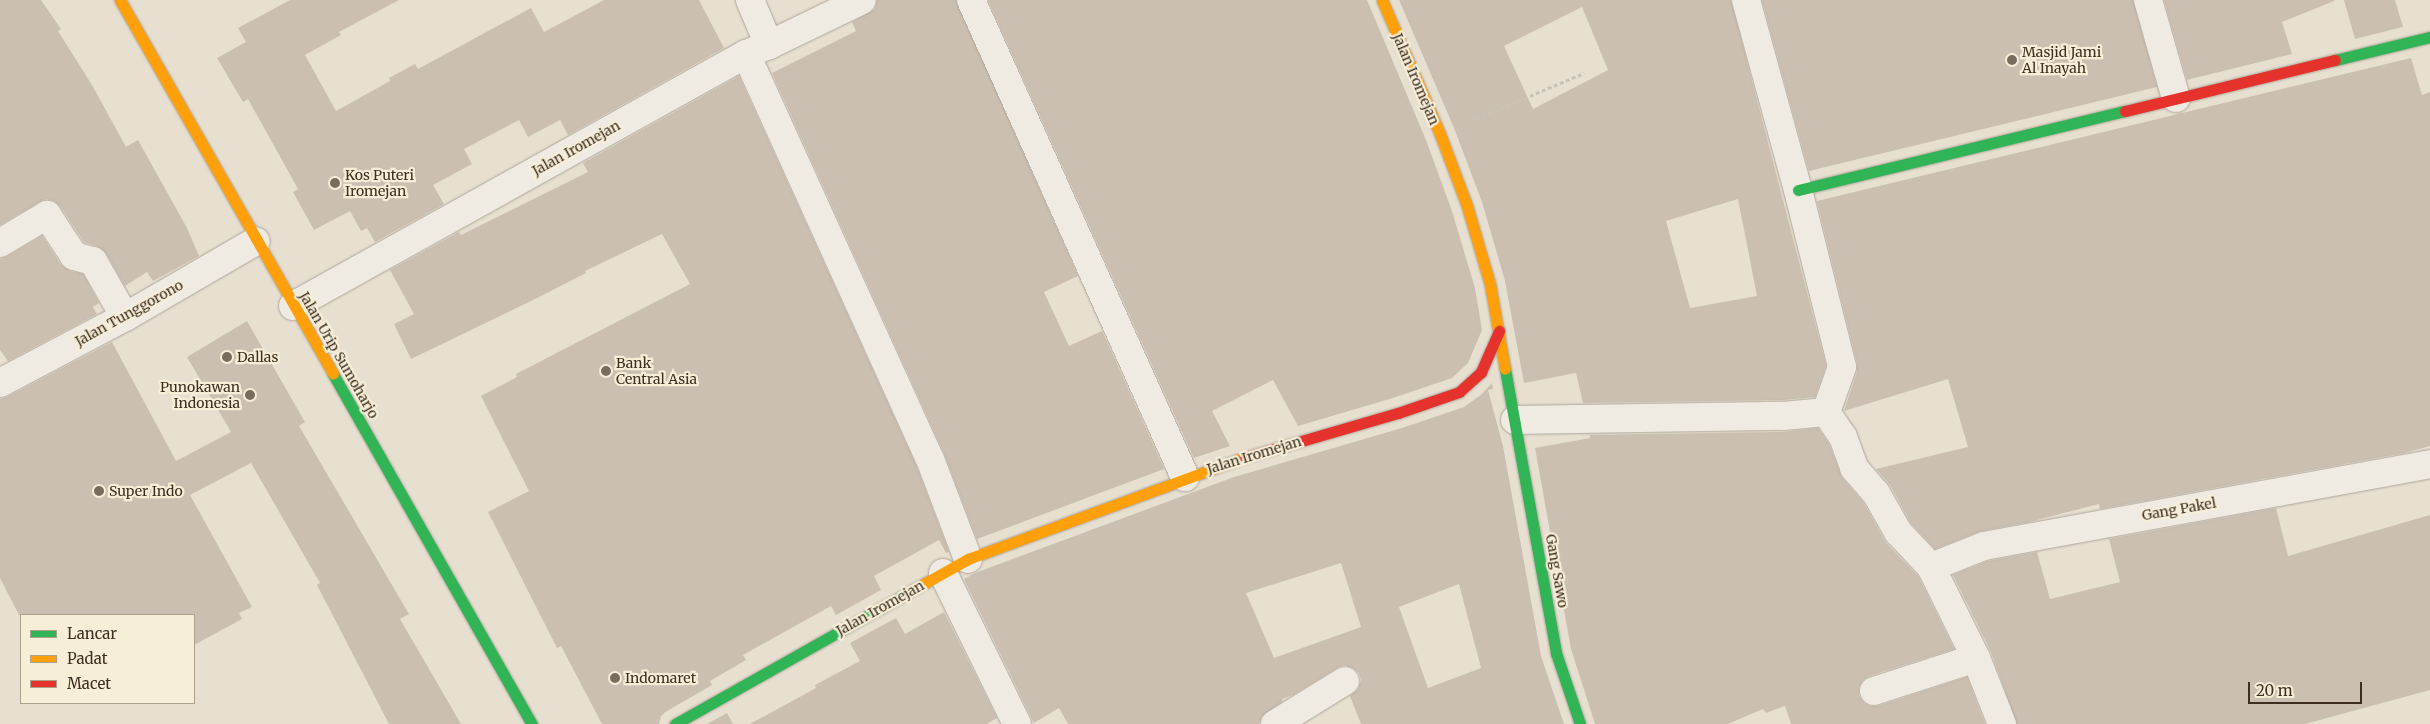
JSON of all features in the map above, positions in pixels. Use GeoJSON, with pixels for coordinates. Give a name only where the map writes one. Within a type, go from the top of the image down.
{"type":"FeatureCollection","features":[{"type":"Feature","properties":{"kind":"street","name":"Jalan Urip Sumoharjo"},"geometry":{"type":"LineString","coordinates":[[120,0],[532,724]]}},
{"type":"Feature","properties":{"kind":"street"},"geometry":{"type":"LineString","coordinates":[[750,0],[758,50],[930,459],[968,559]]}},
{"type":"Feature","properties":{"kind":"street","name":"Jalan Iromejan"},"geometry":{"type":"LineString","coordinates":[[293,306],[758,50],[862,0]]}},
{"type":"Feature","properties":{"kind":"street"},"geometry":{"type":"LineString","coordinates":[[971,0],[1185,477]]}},
{"type":"Feature","properties":{"kind":"street","name":"Jalan Iromejan"},"geometry":{"type":"LineString","coordinates":[[675,724],[968,559],[1185,477],[1254,454],[1398,413],[1459,392],[1472,382],[1481,372],[1499,331],[1490,284],[1440,134],[1382,0]]}},
{"type":"Feature","properties":{"kind":"street"},"geometry":{"type":"LineString","coordinates":[[1746,0],[1798,190],[1842,367],[1826,412]]}},
{"type":"Feature","properties":{"kind":"street"},"geometry":{"type":"LineString","coordinates":[[2148,0],[2176,98]]}},
{"type":"Feature","properties":{"kind":"street"},"geometry":{"type":"LineString","coordinates":[[1798,190],[2430,37]]}},
{"type":"Feature","properties":{"kind":"street"},"geometry":{"type":"LineString","coordinates":[[0,242],[47,215],[74,256],[93,261],[125,317]]}},
{"type":"Feature","properties":{"kind":"street","name":"Jalan Tunggorono"},"geometry":{"type":"LineString","coordinates":[[0,383],[125,317],[256,241]]}},
{"type":"Feature","properties":{"kind":"street","name":"Gang Sawo"},"geometry":{"type":"LineString","coordinates":[[1499,331],[1556,653],[1580,724]]}},
{"type":"Feature","properties":{"kind":"street"},"geometry":{"type":"LineString","coordinates":[[1515,420],[1783,416],[1826,412]]}},
{"type":"Feature","properties":{"kind":"street"},"geometry":{"type":"LineString","coordinates":[[1826,412],[1843,437],[1854,468],[1876,493],[1898,532],[1931,567],[1976,658],[2002,724]]}},
{"type":"Feature","properties":{"kind":"street","name":"Gang Pakel"},"geometry":{"type":"LineString","coordinates":[[1931,567],[1984,546],[2430,464]]}},
{"type":"Feature","properties":{"kind":"street"},"geometry":{"type":"LineString","coordinates":[[943,573],[1017,724]]}},
{"type":"Feature","properties":{"kind":"street"},"geometry":{"type":"LineString","coordinates":[[1874,691],[1976,658]]}},
{"type":"Feature","properties":{"kind":"street"},"geometry":{"type":"LineString","coordinates":[[1275,724],[1345,681]]}},
{"type":"Feature","properties":{"kind":"path"},"geometry":{"type":"LineString","coordinates":[[1440,134],[1584,73]]}},
{"type":"Feature","properties":{"kind":"building"},"geometry":{"type":"Polygon","coordinates":[[[0,0],[41,0],[61,29],[58,31],[92,85],[126,147],[138,140],[187,228],[199,256],[153,281],[147,272],[125,286],[106,253],[97,246],[84,242],[60,206],[54,201],[46,199],[39,202],[0,225],[0,0]]]}},
{"type":"Feature","properties":{"kind":"building"},"geometry":{"type":"Polygon","coordinates":[[[290,0],[399,0],[339,32],[341,35],[305,55],[336,111],[390,81],[389,78],[415,64],[418,69],[531,8],[544,32],[604,0],[699,0],[724,48],[568,135],[560,120],[528,137],[519,120],[464,149],[472,164],[433,185],[444,204],[375,242],[367,228],[361,231],[350,211],[314,230],[293,192],[298,189],[248,99],[243,102],[217,58],[246,42],[238,28],[290,0]]]}},
{"type":"Feature","properties":{"kind":"building"},"geometry":{"type":"Polygon","coordinates":[[[877,0],[956,0],[1078,276],[1044,292],[1069,346],[1102,331],[1164,469],[977,539],[944,453],[772,73],[856,31],[852,22],[875,9],[877,0]]]}},
{"type":"Feature","properties":{"kind":"building"},"geometry":{"type":"Polygon","coordinates":[[[988,0],[1367,0],[1426,140],[1452,211],[1475,288],[1482,330],[1468,363],[1452,378],[1393,398],[1298,426],[1273,380],[1212,411],[1230,446],[1194,458],[988,0]]]}},
{"type":"Feature","properties":{"kind":"building"},"geometry":{"type":"Polygon","coordinates":[[[1399,0],[1731,0],[1826,366],[1815,397],[1782,400],[1583,403],[1576,373],[1524,383],[1505,281],[1482,202],[1454,128],[1399,0]],[[1582,7],[1504,46],[1533,109],[1608,70],[1582,7]],[[1738,199],[1666,221],[1690,308],[1757,296],[1738,199]]]}},
{"type":"Feature","properties":{"kind":"building"},"geometry":{"type":"Polygon","coordinates":[[[1762,0],[2133,0],[2157,87],[1809,171],[1762,0]]]}},
{"type":"Feature","properties":{"kind":"building"},"geometry":{"type":"Polygon","coordinates":[[[2164,0],[2334,1],[2282,22],[2292,54],[2187,80],[2164,0]]]}},
{"type":"Feature","properties":{"kind":"building"},"geometry":{"type":"Polygon","coordinates":[[[2344,0],[2395,0],[2403,27],[2355,39],[2344,0]]]}},
{"type":"Feature","properties":{"kind":"building"},"geometry":{"type":"Polygon","coordinates":[[[2411,58],[2422,95],[2430,92],[2430,446],[2404,453],[2100,509],[2099,504],[2029,522],[1981,531],[1935,549],[1911,523],[1890,485],[1876,469],[1968,447],[1948,379],[1844,411],[1857,372],[1857,363],[1817,201],[2411,58]]]}},
{"type":"Feature","properties":{"kind":"building"},"geometry":{"type":"Polygon","coordinates":[[[739,76],[916,465],[949,552],[946,553],[939,540],[874,576],[881,590],[836,615],[831,606],[743,655],[746,660],[710,681],[712,685],[667,711],[661,716],[659,724],[602,724],[561,646],[557,648],[488,512],[529,491],[481,396],[517,377],[516,374],[690,284],[662,234],[585,271],[586,273],[531,301],[411,359],[394,324],[414,314],[390,270],[459,232],[461,235],[588,172],[583,163],[739,76]]]}},
{"type":"Feature","properties":{"kind":"building"},"geometry":{"type":"Polygon","coordinates":[[[42,236],[61,265],[70,271],[83,274],[99,303],[93,307],[97,314],[8,361],[0,350],[0,259],[42,236]]]}},
{"type":"Feature","properties":{"kind":"building","name":"Super Indo"},"geometry":{"type":"Polygon","coordinates":[[[247,321],[305,422],[299,426],[409,614],[400,619],[461,724],[389,724],[317,585],[320,583],[251,463],[190,495],[252,607],[239,613],[242,619],[195,644],[195,614],[19,615],[0,578],[0,399],[112,342],[176,461],[231,432],[187,357],[247,321]]]}},
{"type":"Feature","properties":{"kind":"building"},"geometry":{"type":"Polygon","coordinates":[[[1492,383],[1493,389],[1488,390],[1503,446],[1541,656],[1564,724],[1361,724],[1350,696],[1358,689],[1361,680],[1359,673],[1345,665],[1293,695],[1282,699],[1283,701],[1262,716],[1259,724],[1068,724],[1059,708],[1034,723],[964,579],[975,573],[1234,477],[1402,428],[1464,407],[1482,394],[1492,383]],[[1341,563],[1246,593],[1274,658],[1361,627],[1341,563]],[[1459,584],[1399,607],[1428,688],[1481,668],[1459,584]]]}},
{"type":"Feature","properties":{"kind":"building"},"geometry":{"type":"Polygon","coordinates":[[[1818,428],[1829,444],[1842,478],[1863,502],[1886,543],[1918,576],[1954,649],[1869,676],[1863,680],[1859,687],[1859,696],[1864,703],[1870,706],[1878,706],[1967,677],[1985,724],[1791,724],[1785,706],[1766,713],[1763,709],[1728,724],[1595,724],[1571,649],[1535,448],[1590,438],[1590,435],[1783,432],[1818,428]]]}},
{"type":"Feature","properties":{"kind":"building"},"geometry":{"type":"Polygon","coordinates":[[[2276,508],[2288,556],[2430,515],[2430,690],[2305,724],[2017,724],[1991,652],[1953,575],[1988,561],[2037,552],[2050,599],[2120,582],[2109,539],[2276,508]]]}},
{"type":"Feature","properties":{"kind":"building"},"geometry":{"type":"Polygon","coordinates":[[[944,612],[997,718],[987,724],[750,724],[816,688],[815,685],[860,661],[850,643],[896,618],[905,634],[944,612]]]}},
{"type":"Feature","properties":{"kind":"building"},"geometry":{"type":"Polygon","coordinates":[[[727,713],[733,724],[707,724],[727,713]]]}},
{"type":"Feature","properties":{"kind":"traffic: fast"},"geometry":{"type":"LineString","coordinates":[[2335,60],[2430,37]]}},
{"type":"Feature","properties":{"kind":"traffic: fast"},"geometry":{"type":"LineString","coordinates":[[1798,190],[2125,111]]}},
{"type":"Feature","properties":{"kind":"traffic: fast"},"geometry":{"type":"LineString","coordinates":[[1505,369],[1556,653],[1580,724]]}},
{"type":"Feature","properties":{"kind":"traffic: fast"},"geometry":{"type":"LineString","coordinates":[[333,374],[532,724]]}},
{"type":"Feature","properties":{"kind":"traffic: fast"},"geometry":{"type":"LineString","coordinates":[[675,724],[902,596]]}},
{"type":"Feature","properties":{"kind":"traffic: slow"},"geometry":{"type":"LineString","coordinates":[[120,0],[333,374]]}},
{"type":"Feature","properties":{"kind":"traffic: slow"},"geometry":{"type":"LineString","coordinates":[[1382,0],[1440,134],[1467,206],[1490,284],[1505,369]]}},
{"type":"Feature","properties":{"kind":"traffic: slow"},"geometry":{"type":"LineString","coordinates":[[902,596],[968,559],[1243,458]]}},
{"type":"Feature","properties":{"kind":"traffic: jam"},"geometry":{"type":"LineString","coordinates":[[2125,111],[2335,60]]}},
{"type":"Feature","properties":{"kind":"traffic: jam"},"geometry":{"type":"LineString","coordinates":[[1243,458],[1398,413],[1459,392],[1481,372],[1499,331]]}},
{"type":"Feature","properties":{"kind":"place","name":"Masjid Jami Al Inayah"},"geometry":{"type":"Point","coordinates":[2012,60]}},
{"type":"Feature","properties":{"kind":"place","name":"Kos Puteri Iromejan"},"geometry":{"type":"Point","coordinates":[335,183]}},
{"type":"Feature","properties":{"kind":"place","name":"Dallas"},"geometry":{"type":"Point","coordinates":[227,357]}},
{"type":"Feature","properties":{"kind":"place","name":"Bank Central Asia"},"geometry":{"type":"Point","coordinates":[606,371]}},
{"type":"Feature","properties":{"kind":"place","name":"Punokawan Indonesia"},"geometry":{"type":"Point","coordinates":[250,395]}},
{"type":"Feature","properties":{"kind":"place","name":"Super Indo"},"geometry":{"type":"Point","coordinates":[99,491]}},
{"type":"Feature","properties":{"kind":"place","name":"Indomaret"},"geometry":{"type":"Point","coordinates":[615,678]}}]}
